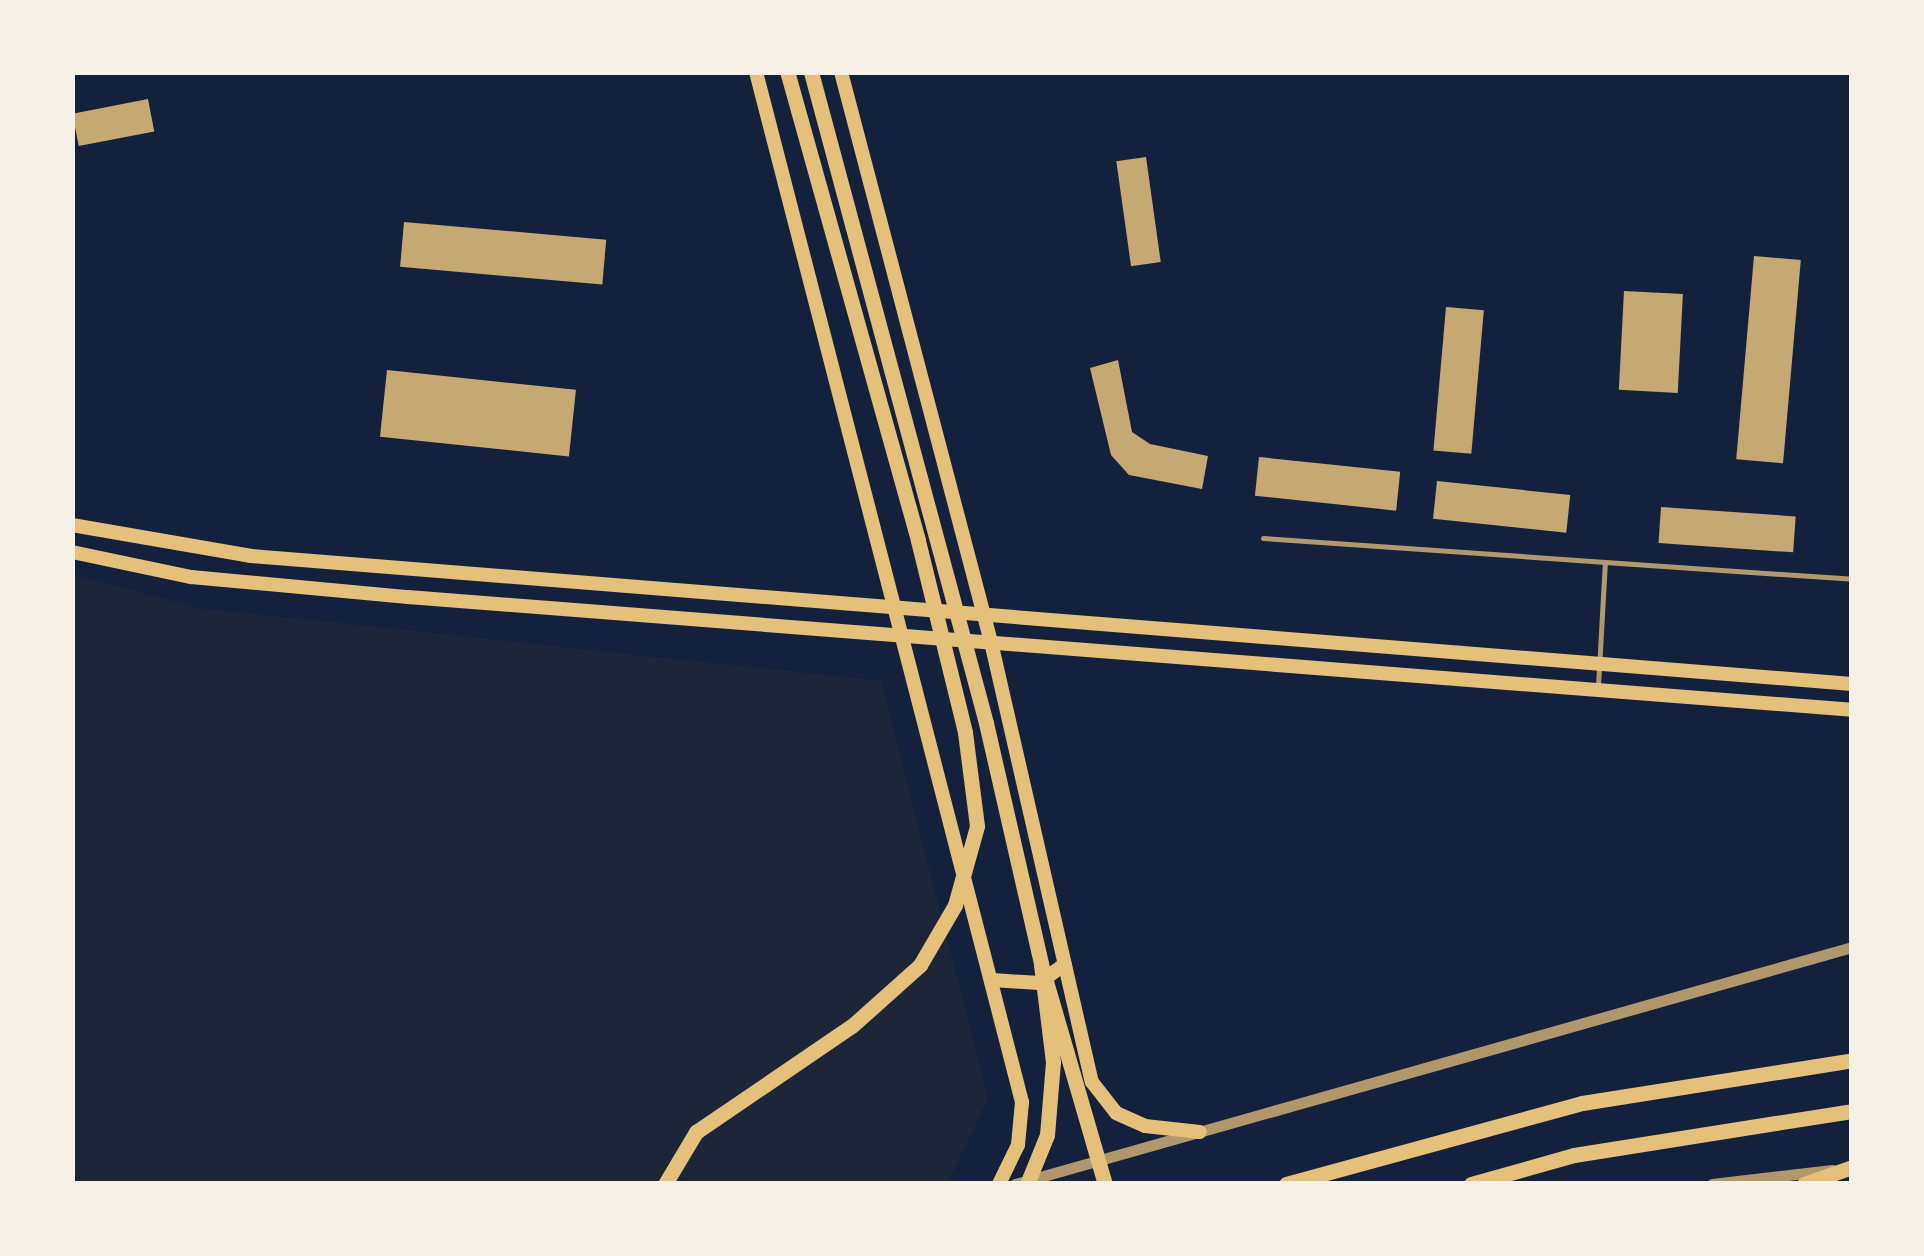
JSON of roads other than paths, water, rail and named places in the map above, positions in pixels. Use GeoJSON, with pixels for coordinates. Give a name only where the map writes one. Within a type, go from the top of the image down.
{"type":"FeatureCollection","features":[{"type":"Feature","properties":{"kind":"main road"},"geometry":{"type":"LineString","coordinates":[[756,72],[898,607],[1022,1102],[1018,1146],[1000,1184]]}},
{"type":"Feature","properties":{"kind":"main road"},"geometry":{"type":"LineString","coordinates":[[666,1184],[696,1132],[854,1025],[920,965],[955,905],[977,826],[965,732],[918,540],[786,72]]}},
{"type":"Feature","properties":{"kind":"main road"},"geometry":{"type":"LineString","coordinates":[[811,72],[986,723],[1041,964],[1105,1184]]}},
{"type":"Feature","properties":{"kind":"main road"},"geometry":{"type":"LineString","coordinates":[[841,72],[992,642],[1092,1082],[1116,1113],[1146,1126],[1200,1132]]}},
{"type":"Feature","properties":{"kind":"main road"},"geometry":{"type":"LineString","coordinates":[[72,525],[251,556],[1852,684]]}},
{"type":"Feature","properties":{"kind":"main road"},"geometry":{"type":"LineString","coordinates":[[72,552],[190,577],[1852,710]]}},
{"type":"Feature","properties":{"kind":"main road"},"geometry":{"type":"LineString","coordinates":[[1027,1184],[1048,1135],[1053,1062],[1041,964]]}},
{"type":"Feature","properties":{"kind":"main road"},"geometry":{"type":"LineString","coordinates":[[992,980],[1039,983],[1065,964]]}},
{"type":"Feature","properties":{"kind":"main road"},"geometry":{"type":"LineString","coordinates":[[1286,1184],[1582,1103],[1852,1060]]}},
{"type":"Feature","properties":{"kind":"main road"},"geometry":{"type":"LineString","coordinates":[[1471,1184],[1574,1155],[1852,1111]]}},
{"type":"Feature","properties":{"kind":"main road"},"geometry":{"type":"LineString","coordinates":[[1804,1184],[1849,1168]]}},
{"type":"Feature","properties":{"kind":"street"},"geometry":{"type":"LineString","coordinates":[[1015,1184],[1852,947]]}},
{"type":"Feature","properties":{"kind":"street"},"geometry":{"type":"LineString","coordinates":[[1712,1184],[1849,1168]]}},
{"type":"Feature","properties":{"kind":"lane"},"geometry":{"type":"LineString","coordinates":[[1264,538],[1852,579]]}},
{"type":"Feature","properties":{"kind":"lane"},"geometry":{"type":"LineString","coordinates":[[1597,689],[1605,562]]}}]}
